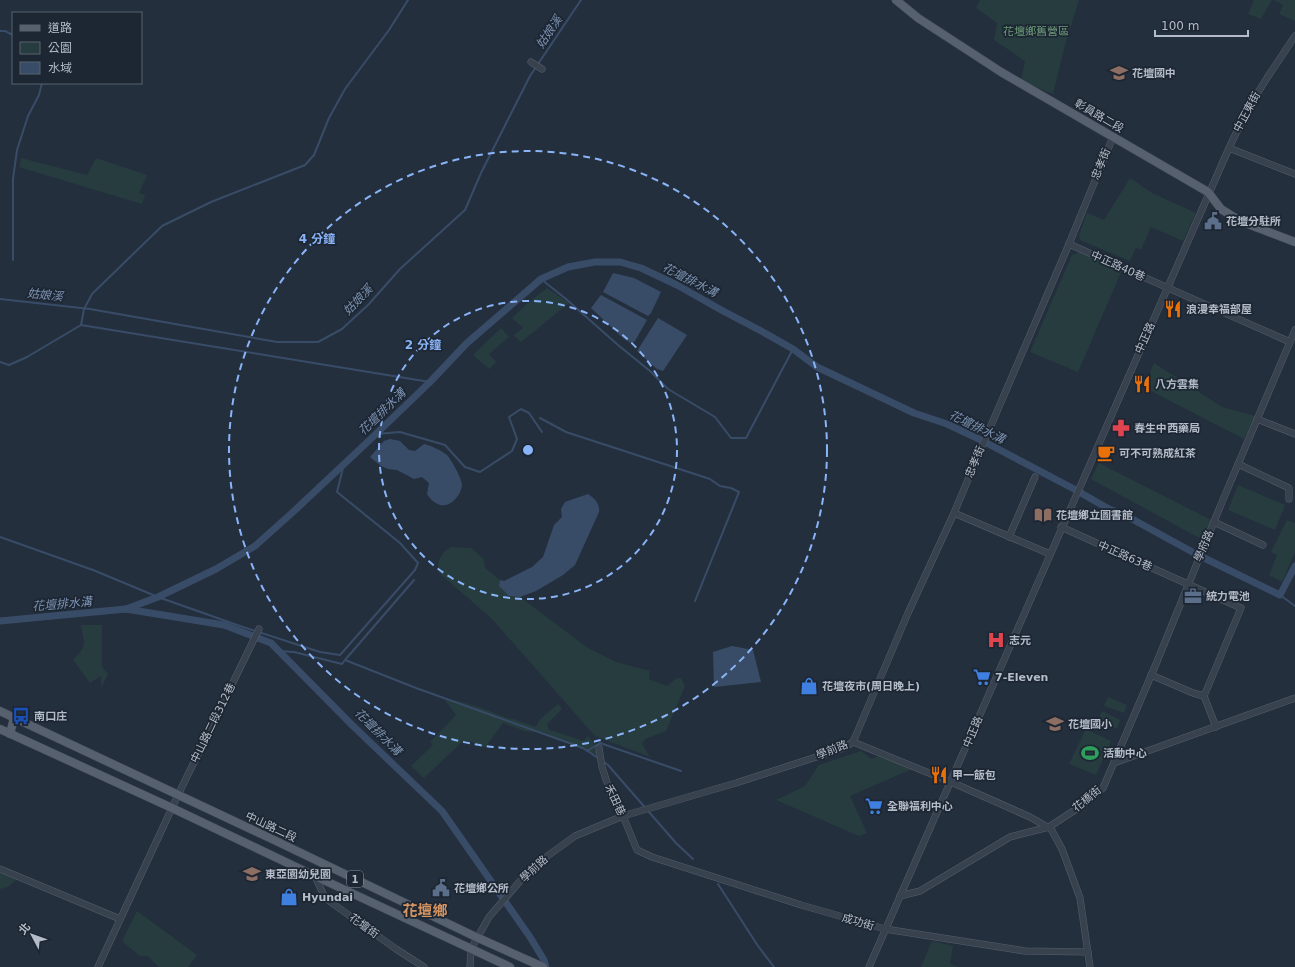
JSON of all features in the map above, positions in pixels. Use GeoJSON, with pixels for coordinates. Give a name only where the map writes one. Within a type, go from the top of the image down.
{"type":"FeatureCollection","features":[{"type":"Feature","properties":{"kind":"main road","name":"彰員路二段"},"geometry":{"type":"LineString","coordinates":[[896,0],[918,18],[986,63],[1208,192],[1221,209],[1240,221],[1295,242]]}},
{"type":"Feature","properties":{"kind":"main road","name":"中山路二段"},"geometry":{"type":"LineString","coordinates":[[0,711],[314,876],[510,967]]}},
{"type":"Feature","properties":{"kind":"main road"},"geometry":{"type":"LineString","coordinates":[[10,734],[14,718]]}},
{"type":"Feature","properties":{"kind":"main road","name":"中山路二段"},"geometry":{"type":"LineString","coordinates":[[0,729],[175,802],[274,840],[476,937],[543,967]]}},
{"type":"Feature","properties":{"kind":"street","name":"中正東街"},"geometry":{"type":"LineString","coordinates":[[1208,192],[1247,110],[1266,78],[1295,36]]}},
{"type":"Feature","properties":{"kind":"street"},"geometry":{"type":"LineString","coordinates":[[531,62],[542,69]]}},
{"type":"Feature","properties":{"kind":"street","name":"忠孝街"},"geometry":{"type":"LineString","coordinates":[[853,742],[905,620],[954,513],[1069,244],[1112,137]]}},
{"type":"Feature","properties":{"kind":"street"},"geometry":{"type":"LineString","coordinates":[[1229,148],[1295,174]]}},
{"type":"Feature","properties":{"kind":"street","name":"中正路"},"geometry":{"type":"LineString","coordinates":[[869,967],[1208,192]]}},
{"type":"Feature","properties":{"kind":"street","name":"中正路40巷"},"geometry":{"type":"LineString","coordinates":[[1069,244],[1290,342]]}},
{"type":"Feature","properties":{"kind":"street","name":"學府路"},"geometry":{"type":"LineString","coordinates":[[1114,763],[1295,330]]}},
{"type":"Feature","properties":{"kind":"street"},"geometry":{"type":"LineString","coordinates":[[1257,419],[1295,434]]}},
{"type":"Feature","properties":{"kind":"street"},"geometry":{"type":"LineString","coordinates":[[1238,464],[1289,488],[1289,499]]}},
{"type":"Feature","properties":{"kind":"street"},"geometry":{"type":"LineString","coordinates":[[1009,538],[1035,477]]}},
{"type":"Feature","properties":{"kind":"street"},"geometry":{"type":"LineString","coordinates":[[954,513],[1009,538],[1050,554]]}},
{"type":"Feature","properties":{"kind":"street"},"geometry":{"type":"LineString","coordinates":[[1214,522],[1263,545]]}},
{"type":"Feature","properties":{"kind":"street","name":"中正路63巷"},"geometry":{"type":"LineString","coordinates":[[1061,527],[1241,608],[1204,696]]}},
{"type":"Feature","properties":{"kind":"street","name":"中山路二段312巷"},"geometry":{"type":"LineString","coordinates":[[98,967],[175,802],[259,629]]}},
{"type":"Feature","properties":{"kind":"street"},"geometry":{"type":"LineString","coordinates":[[1151,675],[1193,693],[1204,696],[1216,727]]}},
{"type":"Feature","properties":{"kind":"street"},"geometry":{"type":"LineString","coordinates":[[1114,763],[1295,698]]}},
{"type":"Feature","properties":{"kind":"street","name":"學前路"},"geometry":{"type":"LineString","coordinates":[[476,937],[499,904],[521,880],[542,860],[575,836],[623,816],[736,783],[844,748],[853,742],[951,782],[1049,827]]}},
{"type":"Feature","properties":{"kind":"street","name":"禾田巷"},"geometry":{"type":"LineString","coordinates":[[599,748],[602,767],[612,798],[623,816],[637,850]]}},
{"type":"Feature","properties":{"kind":"street","name":"花橋街"},"geometry":{"type":"LineString","coordinates":[[900,896],[920,891],[1010,837],[1049,827],[1084,804],[1103,788],[1114,763]]}},
{"type":"Feature","properties":{"kind":"street"},"geometry":{"type":"LineString","coordinates":[[1049,827],[1062,849],[1080,898],[1090,967]]}},
{"type":"Feature","properties":{"kind":"street","name":"成功街"},"geometry":{"type":"LineString","coordinates":[[637,850],[667,862],[795,903],[885,929],[1025,951],[1088,952]]}},
{"type":"Feature","properties":{"kind":"street"},"geometry":{"type":"LineString","coordinates":[[0,869],[120,919]]}},
{"type":"Feature","properties":{"kind":"street","name":"花壇街"},"geometry":{"type":"LineString","coordinates":[[314,876],[325,898],[396,949],[424,967]]}},
{"type":"Feature","properties":{"kind":"street"},"geometry":{"type":"LineString","coordinates":[[470,967],[471,949],[476,937]]}},
{"type":"Feature","properties":{"kind":"green space","name":"花壇鄉舊營區"},"geometry":{"type":"Polygon","coordinates":[[[980,0],[1079,0],[1065,45],[1053,94],[1021,81],[1025,61],[994,40],[997,23],[976,8],[980,0]]]}},
{"type":"Feature","properties":{"kind":"green space"},"geometry":{"type":"Polygon","coordinates":[[[1254,0],[1272,0],[1261,19],[1248,14],[1254,0]]]}},
{"type":"Feature","properties":{"kind":"green space"},"geometry":{"type":"Polygon","coordinates":[[[1274,0],[1295,0],[1295,21],[1279,14],[1283,5],[1274,0]]]}},
{"type":"Feature","properties":{"kind":"green space"},"geometry":{"type":"Polygon","coordinates":[[[21,158],[87,175],[96,158],[147,175],[139,193],[145,195],[142,204],[19,167],[21,158]]]}},
{"type":"Feature","properties":{"kind":"green space"},"geometry":{"type":"Polygon","coordinates":[[[1130,178],[1152,193],[1196,213],[1183,241],[1151,227],[1141,250],[1136,248],[1130,261],[1080,240],[1079,235],[1087,213],[1104,220],[1130,178]]]}},
{"type":"Feature","properties":{"kind":"green space"},"geometry":{"type":"Polygon","coordinates":[[[1081,251],[1122,270],[1078,372],[1030,352],[1072,255],[1081,251]]]}},
{"type":"Feature","properties":{"kind":"green space"},"geometry":{"type":"Polygon","coordinates":[[[547,288],[569,303],[521,342],[514,335],[523,328],[512,318],[547,288]]]}},
{"type":"Feature","properties":{"kind":"green space"},"geometry":{"type":"Polygon","coordinates":[[[501,328],[509,337],[489,354],[496,362],[489,369],[473,355],[501,328]]]}},
{"type":"Feature","properties":{"kind":"green space"},"geometry":{"type":"Polygon","coordinates":[[[1154,363],[1222,407],[1255,416],[1244,439],[1143,387],[1154,363]]]}},
{"type":"Feature","properties":{"kind":"green space"},"geometry":{"type":"Polygon","coordinates":[[[1099,463],[1211,520],[1205,541],[1091,479],[1099,463]]]}},
{"type":"Feature","properties":{"kind":"green space"},"geometry":{"type":"Polygon","coordinates":[[[1238,485],[1285,505],[1275,530],[1228,510],[1238,485]]]}},
{"type":"Feature","properties":{"kind":"green space"},"geometry":{"type":"Polygon","coordinates":[[[1287,520],[1295,523],[1295,552],[1282,582],[1269,575],[1277,555],[1271,552],[1287,520]]]}},
{"type":"Feature","properties":{"kind":"green space"},"geometry":{"type":"Polygon","coordinates":[[[451,547],[471,548],[484,559],[485,568],[500,580],[499,586],[509,596],[520,597],[588,648],[616,662],[650,671],[649,679],[667,686],[677,678],[681,678],[685,686],[666,731],[645,739],[642,744],[650,757],[595,736],[491,618],[439,573],[438,565],[440,558],[447,549],[451,547]]]}},
{"type":"Feature","properties":{"kind":"green space"},"geometry":{"type":"Polygon","coordinates":[[[81,625],[102,625],[102,667],[108,674],[101,688],[101,676],[90,683],[73,660],[81,651],[84,644],[81,625]]]}},
{"type":"Feature","properties":{"kind":"green space"},"geometry":{"type":"Polygon","coordinates":[[[1108,697],[1127,705],[1124,713],[1104,706],[1108,697]]]}},
{"type":"Feature","properties":{"kind":"green space"},"geometry":{"type":"Polygon","coordinates":[[[445,700],[454,700],[479,707],[536,727],[540,719],[558,704],[562,709],[547,724],[548,728],[550,730],[584,741],[588,736],[594,743],[598,756],[543,733],[525,731],[503,723],[485,747],[469,741],[462,742],[424,778],[411,766],[433,745],[430,742],[456,715],[445,700]]]}},
{"type":"Feature","properties":{"kind":"green space"},"geometry":{"type":"Polygon","coordinates":[[[1102,711],[1120,720],[1117,729],[1098,720],[1102,711]]]}},
{"type":"Feature","properties":{"kind":"green space","name":"活動中心"},"geometry":{"type":"Polygon","coordinates":[[[1086,729],[1111,741],[1096,775],[1069,764],[1086,729]]]}},
{"type":"Feature","properties":{"kind":"green space"},"geometry":{"type":"Polygon","coordinates":[[[861,751],[871,759],[880,755],[912,769],[850,796],[867,833],[859,836],[776,800],[805,786],[819,765],[861,751]]]}},
{"type":"Feature","properties":{"kind":"green space"},"geometry":{"type":"Polygon","coordinates":[[[0,872],[17,879],[8,887],[0,889],[0,872]]]}},
{"type":"Feature","properties":{"kind":"green space"},"geometry":{"type":"Polygon","coordinates":[[[137,911],[197,955],[188,967],[159,967],[148,956],[140,956],[122,941],[137,911]]]}},
{"type":"Feature","properties":{"kind":"green space"},"geometry":{"type":"Polygon","coordinates":[[[932,941],[953,946],[950,964],[959,967],[921,967],[932,941]]]}},
{"type":"Feature","properties":{"kind":"water"},"geometry":{"type":"Polygon","coordinates":[[[613,273],[634,278],[661,292],[651,313],[648,316],[603,292],[613,273]]]}},
{"type":"Feature","properties":{"kind":"water"},"geometry":{"type":"Polygon","coordinates":[[[601,295],[647,320],[635,341],[631,343],[624,339],[591,308],[601,295]]]}},
{"type":"Feature","properties":{"kind":"water"},"geometry":{"type":"Polygon","coordinates":[[[658,318],[687,335],[663,371],[657,369],[637,351],[658,318]]]}},
{"type":"Feature","properties":{"kind":"water"},"geometry":{"type":"Polygon","coordinates":[[[390,439],[400,441],[409,450],[415,451],[424,444],[436,448],[447,455],[462,482],[461,490],[453,502],[445,505],[436,503],[427,494],[429,483],[422,477],[414,479],[397,470],[388,469],[381,466],[370,457],[384,441],[390,439]]]}},
{"type":"Feature","properties":{"kind":"water"},"geometry":{"type":"Polygon","coordinates":[[[588,494],[598,503],[599,512],[575,565],[563,575],[536,591],[520,597],[509,596],[499,586],[500,580],[504,581],[532,567],[543,557],[554,525],[562,517],[561,509],[565,502],[588,494]]]}},
{"type":"Feature","properties":{"kind":"water"},"geometry":{"type":"Polygon","coordinates":[[[732,646],[753,650],[761,682],[714,687],[713,652],[732,646]]]}},
{"type":"Feature","properties":{"kind":"waterway"},"geometry":{"type":"LineString","coordinates":[[81,325],[84,309],[92,294],[162,226],[211,202],[305,165],[314,155],[329,118],[345,89],[389,30],[408,0]]}},
{"type":"Feature","properties":{"kind":"waterway","name":"姑娘溪"},"geometry":{"type":"LineString","coordinates":[[0,299],[90,309],[277,342],[318,342],[342,329],[369,304],[400,269],[465,210],[481,173],[530,76],[581,0]]}},
{"type":"Feature","properties":{"kind":"waterway"},"geometry":{"type":"LineString","coordinates":[[0,31],[5,31],[12,34]]}},
{"type":"Feature","properties":{"kind":"waterway"},"geometry":{"type":"LineString","coordinates":[[13,260],[13,179],[17,150],[28,116],[39,95],[42,84]]}},
{"type":"Feature","properties":{"kind":"waterway","name":"花壇排水溝"},"geometry":{"type":"LineString","coordinates":[[126,609],[158,597],[216,569],[255,546],[376,434],[430,382],[467,343],[541,279],[568,267],[595,262],[620,262],[641,268],[677,285],[793,349],[817,367],[914,413],[947,424],[979,439],[1109,509],[1123,514],[1196,554],[1280,595],[1295,566]]}},
{"type":"Feature","properties":{"kind":"waterway"},"geometry":{"type":"LineString","coordinates":[[541,279],[650,371],[668,389],[715,417],[731,438],[746,438],[793,349]]}},
{"type":"Feature","properties":{"kind":"waterway"},"geometry":{"type":"LineString","coordinates":[[0,362],[9,365],[27,357],[81,325],[430,382]]}},
{"type":"Feature","properties":{"kind":"waterway"},"geometry":{"type":"LineString","coordinates":[[376,434],[400,432],[445,445],[465,467],[480,472],[512,451],[517,439],[509,417],[521,409],[529,413],[542,432]]}},
{"type":"Feature","properties":{"kind":"waterway"},"geometry":{"type":"LineString","coordinates":[[540,418],[566,432],[710,479],[720,486],[731,488],[739,492],[695,601]]}},
{"type":"Feature","properties":{"kind":"waterway"},"geometry":{"type":"LineString","coordinates":[[0,537],[93,570],[158,597],[240,626],[320,652],[340,655],[415,570],[418,563],[400,543],[337,492],[344,464]]}},
{"type":"Feature","properties":{"kind":"waterway"},"geometry":{"type":"LineString","coordinates":[[345,660],[414,580]]}},
{"type":"Feature","properties":{"kind":"waterway","name":"花壇排水溝"},"geometry":{"type":"LineString","coordinates":[[1280,595],[1295,606]]}},
{"type":"Feature","properties":{"kind":"waterway","name":"花壇排水溝"},"geometry":{"type":"LineString","coordinates":[[0,621],[126,609],[224,625],[271,643],[352,725],[442,811],[530,937],[544,960],[546,967]]}},
{"type":"Feature","properties":{"kind":"waterway"},"geometry":{"type":"LineString","coordinates":[[279,651],[294,652],[342,664],[345,660],[416,688],[583,748],[598,758]]}},
{"type":"Feature","properties":{"kind":"waterway"},"geometry":{"type":"LineString","coordinates":[[587,751],[600,743],[681,771]]}},
{"type":"Feature","properties":{"kind":"waterway"},"geometry":{"type":"LineString","coordinates":[[602,761],[608,765],[676,843],[693,859]]}},
{"type":"Feature","properties":{"kind":"waterway"},"geometry":{"type":"LineString","coordinates":[[718,884],[758,946],[774,967]]}},
{"type":"Feature","properties":{"kind":"place","name":"花壇國中"},"geometry":{"type":"Point","coordinates":[1119,73]}},
{"type":"Feature","properties":{"kind":"place","name":"花壇分駐所"},"geometry":{"type":"Point","coordinates":[1213,221]}},
{"type":"Feature","properties":{"kind":"place","name":"浪漫幸福部屋"},"geometry":{"type":"Point","coordinates":[1173,309]}},
{"type":"Feature","properties":{"kind":"place","name":"八方雲集"},"geometry":{"type":"Point","coordinates":[1142,384]}},
{"type":"Feature","properties":{"kind":"place","name":"春生中西藥局"},"geometry":{"type":"Point","coordinates":[1121,428]}},
{"type":"Feature","properties":{"kind":"place","name":"可不可熟成紅茶"},"geometry":{"type":"Point","coordinates":[1106,453]}},
{"type":"Feature","properties":{"kind":"place","name":"花壇鄉立圖書館"},"geometry":{"type":"Point","coordinates":[1043,515]}},
{"type":"Feature","properties":{"kind":"place","name":"統力電池"},"geometry":{"type":"Point","coordinates":[1193,596]}},
{"type":"Feature","properties":{"kind":"place","name":"志元"},"geometry":{"type":"Point","coordinates":[996,640]}},
{"type":"Feature","properties":{"kind":"place","name":"7-Eleven"},"geometry":{"type":"Point","coordinates":[982,677]}},
{"type":"Feature","properties":{"kind":"place","name":"花壇夜市(周日晚上)"},"geometry":{"type":"Point","coordinates":[809,686]}},
{"type":"Feature","properties":{"kind":"place","name":"南口庄"},"geometry":{"type":"Point","coordinates":[21,716]}},
{"type":"Feature","properties":{"kind":"place","name":"花壇國小"},"geometry":{"type":"Point","coordinates":[1055,724]}},
{"type":"Feature","properties":{"kind":"place","name":"活動中心"},"geometry":{"type":"Point","coordinates":[1090,753]}},
{"type":"Feature","properties":{"kind":"place","name":"甲一飯包"},"geometry":{"type":"Point","coordinates":[939,775]}},
{"type":"Feature","properties":{"kind":"place","name":"全聯福利中心"},"geometry":{"type":"Point","coordinates":[874,806]}},
{"type":"Feature","properties":{"kind":"place","name":"東亞園幼兒園"},"geometry":{"type":"Point","coordinates":[252,874]}},
{"type":"Feature","properties":{"kind":"place","name":"花壇鄉公所"},"geometry":{"type":"Point","coordinates":[441,888]}},
{"type":"Feature","properties":{"kind":"place","name":"Hyundai"},"geometry":{"type":"Point","coordinates":[289,897]}},
{"type":"Feature","properties":{"kind":"district","name":"花壇鄉"},"geometry":{"type":"Point","coordinates":[425,911]}}]}
